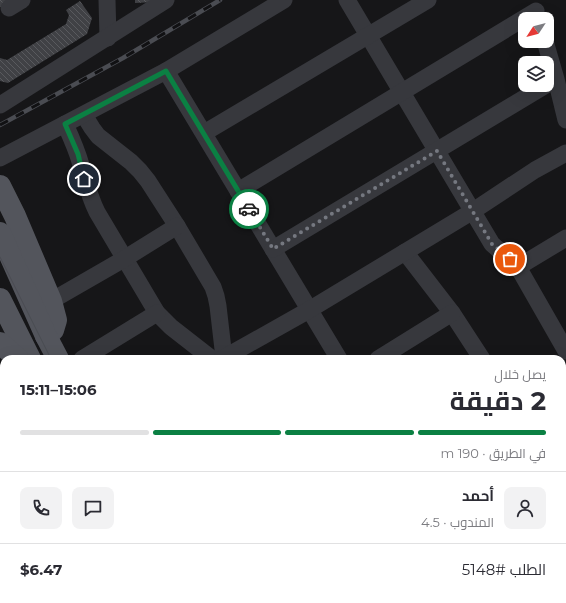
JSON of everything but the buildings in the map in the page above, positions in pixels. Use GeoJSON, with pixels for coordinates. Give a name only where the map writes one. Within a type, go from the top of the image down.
{"type":"FeatureCollection","features":[{"type":"Feature","properties":{"kind":"main road"},"geometry":{"type":"LineString","coordinates":[[0,186],[15,216],[52,301],[56,320],[53,330],[46,336]]}},
{"type":"Feature","properties":{"kind":"main road"},"geometry":{"type":"LineString","coordinates":[[0,233],[56,355]]}},
{"type":"Feature","properties":{"kind":"main road"},"geometry":{"type":"LineString","coordinates":[[0,299],[28,355]]}},
{"type":"Feature","properties":{"kind":"main road"},"geometry":{"type":"LineString","coordinates":[[0,343],[14,355]]}},
{"type":"Feature","properties":{"kind":"street"},"geometry":{"type":"LineString","coordinates":[[107,0],[108,38]]}},
{"type":"Feature","properties":{"kind":"street"},"geometry":{"type":"LineString","coordinates":[[0,105],[166,0]]}},
{"type":"Feature","properties":{"kind":"street"},"geometry":{"type":"LineString","coordinates":[[0,158],[166,71],[284,0]]}},
{"type":"Feature","properties":{"kind":"street"},"geometry":{"type":"LineString","coordinates":[[347,0],[492,244],[518,267],[564,345]]}},
{"type":"Feature","properties":{"kind":"street"},"geometry":{"type":"LineString","coordinates":[[204,133],[428,0]]}},
{"type":"Feature","properties":{"kind":"street"},"geometry":{"type":"LineString","coordinates":[[238,191],[402,93],[536,10]]}},
{"type":"Feature","properties":{"kind":"street"},"geometry":{"type":"LineString","coordinates":[[166,71],[337,355]]}},
{"type":"Feature","properties":{"kind":"street"},"geometry":{"type":"LineString","coordinates":[[273,249],[535,92]]}},
{"type":"Feature","properties":{"kind":"street"},"geometry":{"type":"LineString","coordinates":[[554,92],[566,120]]}},
{"type":"Feature","properties":{"kind":"street"},"geometry":{"type":"LineString","coordinates":[[84,115],[98,136],[131,162],[148,181],[208,278],[216,296],[220,355]]}},
{"type":"Feature","properties":{"kind":"street"},"geometry":{"type":"LineString","coordinates":[[65,124],[78,154],[91,202],[157,313],[180,334],[214,355]]}},
{"type":"Feature","properties":{"kind":"street"},"geometry":{"type":"LineString","coordinates":[[237,355],[250,352],[309,310],[473,211],[535,170],[566,153]]}},
{"type":"Feature","properties":{"kind":"street"},"geometry":{"type":"LineString","coordinates":[[52,301],[177,226]]}},
{"type":"Feature","properties":{"kind":"street"},"geometry":{"type":"LineString","coordinates":[[518,267],[566,238]]}},
{"type":"Feature","properties":{"kind":"street"},"geometry":{"type":"LineString","coordinates":[[405,252],[452,313],[479,355]]}},
{"type":"Feature","properties":{"kind":"street"},"geometry":{"type":"LineString","coordinates":[[89,355],[157,313]]}},
{"type":"Feature","properties":{"kind":"street"},"geometry":{"type":"LineString","coordinates":[[384,355],[452,313]]}},
{"type":"Feature","properties":{"kind":"tram line"},"geometry":{"type":"LineString","coordinates":[[0,257],[49,355]]}},
{"type":"Feature","properties":{"kind":"railway"},"geometry":{"type":"LineString","coordinates":[[0,125],[123,58],[220,0]]}},
{"type":"Feature","properties":{"kind":"way so far"},"geometry":{"type":"LineString","coordinates":[[249,209],[273,249],[437,151],[492,244],[510,259]]}},
{"type":"Feature","properties":{"kind":"route"},"geometry":{"type":"LineString","coordinates":[[84,179],[78,154],[65,124],[166,71],[249,209]]}}]}
